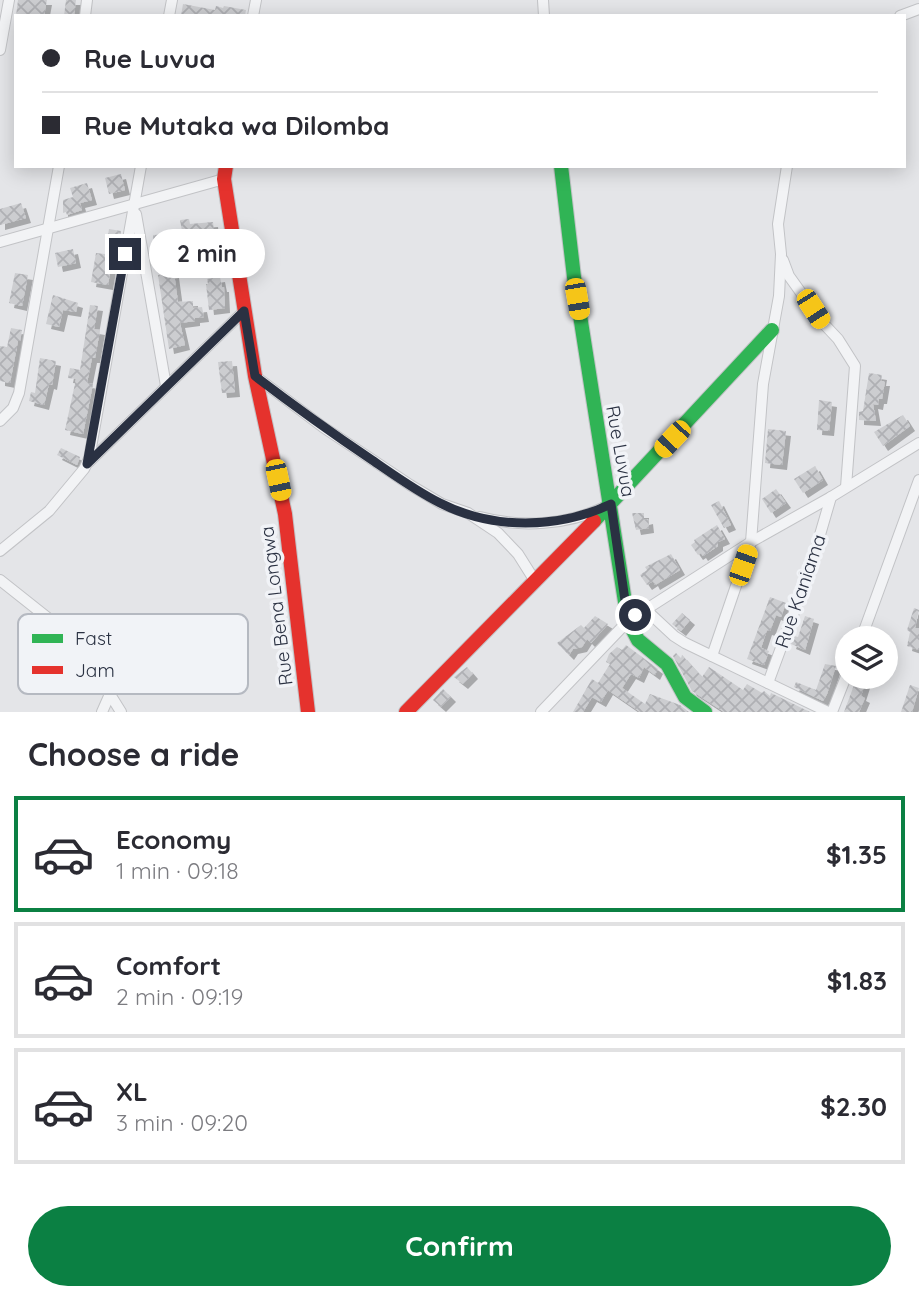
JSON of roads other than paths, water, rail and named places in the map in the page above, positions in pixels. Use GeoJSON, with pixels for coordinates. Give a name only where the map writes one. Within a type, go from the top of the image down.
{"type":"FeatureCollection","features":[{"type":"Feature","properties":{"kind":"street"},"geometry":{"type":"LineString","coordinates":[[0,50],[9,0]]}},
{"type":"Feature","properties":{"kind":"street"},"geometry":{"type":"LineString","coordinates":[[0,421],[13,408],[19,393],[59,168]]}},
{"type":"Feature","properties":{"kind":"street"},"geometry":{"type":"LineString","coordinates":[[87,464],[141,168]]}},
{"type":"Feature","properties":{"kind":"street","name":"Rue Luvua"},"geometry":{"type":"LineString","coordinates":[[561,168],[574,277],[628,621],[638,640],[667,664],[685,697],[705,712]]}},
{"type":"Feature","properties":{"kind":"street"},"geometry":{"type":"LineString","coordinates":[[712,656],[751,542],[767,354],[779,296],[781,254],[778,224],[787,168]]}},
{"type":"Feature","properties":{"kind":"street"},"geometry":{"type":"LineString","coordinates":[[0,242],[134,204],[225,173]]}},
{"type":"Feature","properties":{"kind":"street","name":"Rue Bena Longwa"},"geometry":{"type":"LineString","coordinates":[[225,173],[255,376],[285,514],[308,712]]}},
{"type":"Feature","properties":{"kind":"street"},"geometry":{"type":"LineString","coordinates":[[134,204],[166,386]]}},
{"type":"Feature","properties":{"kind":"street"},"geometry":{"type":"LineString","coordinates":[[781,254],[789,276],[822,322],[838,339],[855,366],[846,487]]}},
{"type":"Feature","properties":{"kind":"street"},"geometry":{"type":"LineString","coordinates":[[0,551],[49,511],[87,464],[244,311]]}},
{"type":"Feature","properties":{"kind":"street"},"geometry":{"type":"LineString","coordinates":[[406,712],[611,504],[772,331]]}},
{"type":"Feature","properties":{"kind":"street"},"geometry":{"type":"LineString","coordinates":[[255,376],[323,427],[442,504],[512,523],[536,523],[578,518],[611,504]]}},
{"type":"Feature","properties":{"kind":"street"},"geometry":{"type":"LineString","coordinates":[[541,712],[628,621],[751,542],[831,498],[919,443]]}},
{"type":"Feature","properties":{"kind":"street"},"geometry":{"type":"LineString","coordinates":[[865,626],[919,480]]}},
{"type":"Feature","properties":{"kind":"street","name":"Rue Kaniama"},"geometry":{"type":"LineString","coordinates":[[768,683],[810,569],[831,498]]}},
{"type":"Feature","properties":{"kind":"street"},"geometry":{"type":"LineString","coordinates":[[468,513],[506,540],[535,581]]}},
{"type":"Feature","properties":{"kind":"street"},"geometry":{"type":"LineString","coordinates":[[0,580],[43,614]]}},
{"type":"Feature","properties":{"kind":"street"},"geometry":{"type":"LineString","coordinates":[[645,609],[674,636],[830,712],[840,689]]}},
{"type":"Feature","properties":{"kind":"street"},"geometry":{"type":"LineString","coordinates":[[102,712],[110,694]]}},
{"type":"Feature","properties":{"kind":"street"},"geometry":{"type":"LineString","coordinates":[[110,694],[121,712]]}}]}
